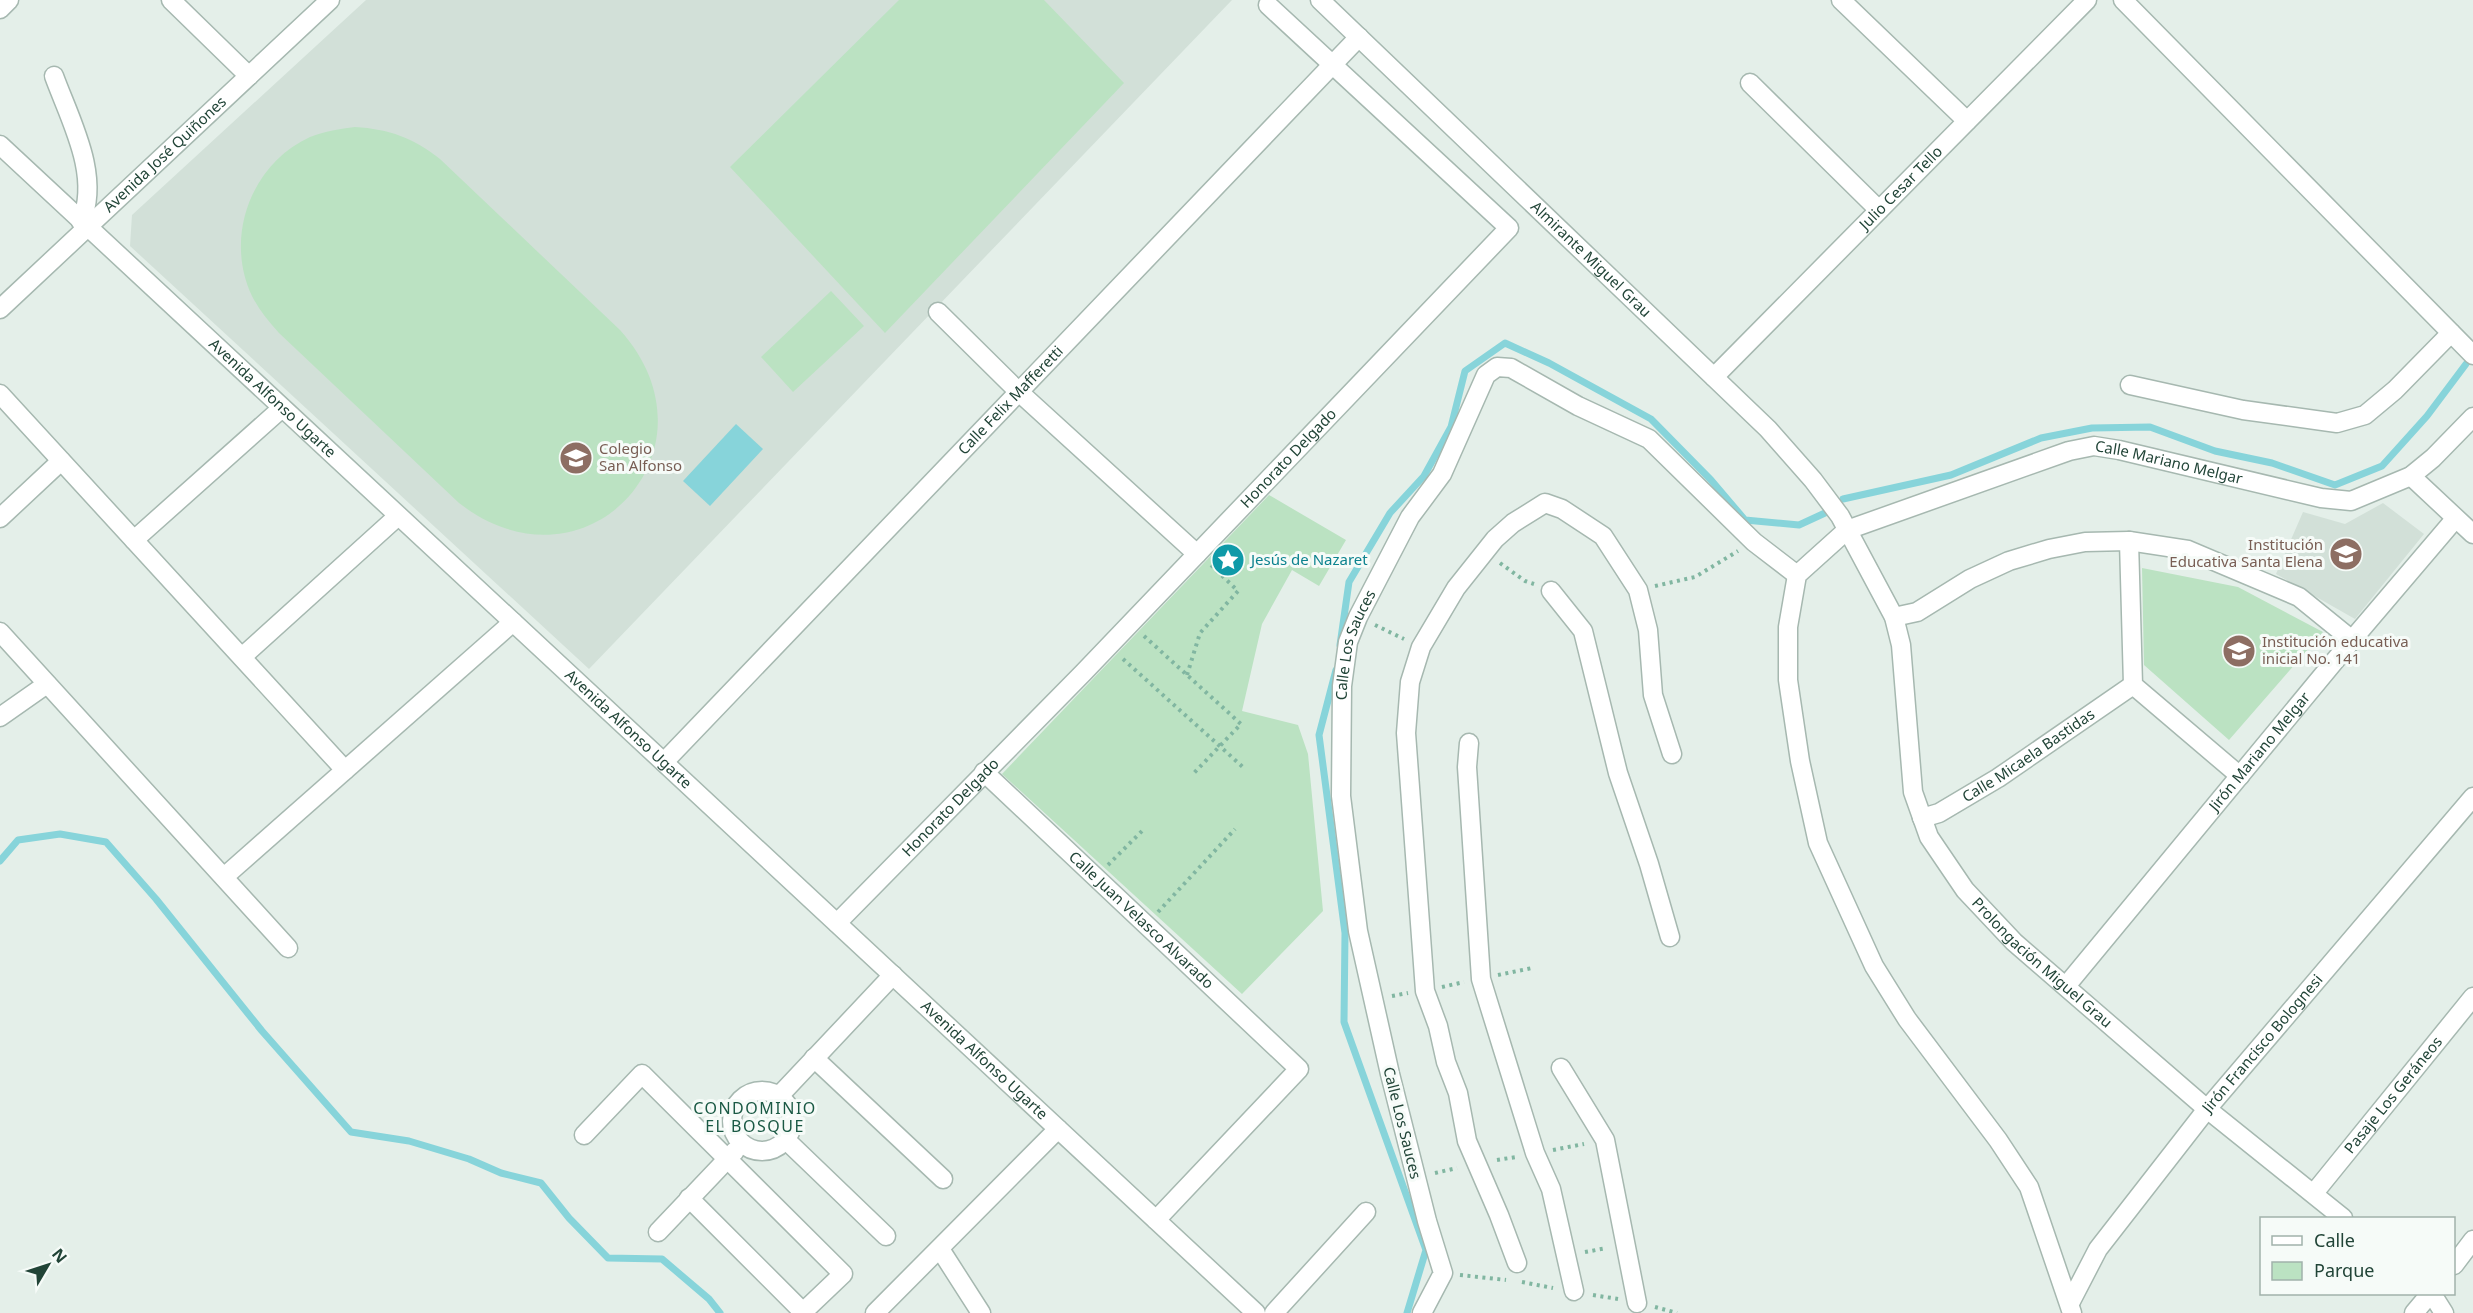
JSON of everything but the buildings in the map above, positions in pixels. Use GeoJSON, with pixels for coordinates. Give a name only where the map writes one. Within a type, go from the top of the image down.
{"type":"FeatureCollection","features":[{"type":"Feature","properties":{"kind":"street"},"geometry":{"type":"LineString","coordinates":[[0,9],[9,0]]}},
{"type":"Feature","properties":{"kind":"street"},"geometry":{"type":"LineString","coordinates":[[171,0],[249,76]]}},
{"type":"Feature","properties":{"kind":"street","name":"Avenida José Quiñones"},"geometry":{"type":"LineString","coordinates":[[0,309],[84,225],[330,0]]}},
{"type":"Feature","properties":{"kind":"street","name":"Almirante Miguel Grau"},"geometry":{"type":"LineString","coordinates":[[1320,0],[1768,429],[1813,480],[1840,516],[1894,617]]}},
{"type":"Feature","properties":{"kind":"street"},"geometry":{"type":"LineString","coordinates":[[1841,0],[1967,121]]}},
{"type":"Feature","properties":{"kind":"street","name":"Julio Cesar Tello"},"geometry":{"type":"LineString","coordinates":[[1714,377],[2086,0]]}},
{"type":"Feature","properties":{"kind":"street"},"geometry":{"type":"LineString","coordinates":[[2123,0],[2473,355]]}},
{"type":"Feature","properties":{"kind":"street","name":"Honorato Delgado"},"geometry":{"type":"LineString","coordinates":[[837,923],[984,772],[1204,559],[1509,228],[1268,5]]}},
{"type":"Feature","properties":{"kind":"street","name":"Calle Felix Mafferetti"},"geometry":{"type":"LineString","coordinates":[[664,762],[1359,37]]}},
{"type":"Feature","properties":{"kind":"street"},"geometry":{"type":"LineString","coordinates":[[54,76],[86,164],[89,193],[84,225]]}},
{"type":"Feature","properties":{"kind":"street"},"geometry":{"type":"LineString","coordinates":[[1750,83],[1879,210]]}},
{"type":"Feature","properties":{"kind":"street","name":"Avenida Alfonso Ugarte"},"geometry":{"type":"LineString","coordinates":[[0,145],[1256,1313]]}},
{"type":"Feature","properties":{"kind":"street"},"geometry":{"type":"LineString","coordinates":[[939,312],[1018,392],[1204,559]]}},
{"type":"Feature","properties":{"kind":"street"},"geometry":{"type":"LineString","coordinates":[[2130,385],[2243,410],[2337,423],[2365,415],[2395,390],[2451,333]]}},
{"type":"Feature","properties":{"kind":"street","name":"Calle Los Sauces"},"geometry":{"type":"LineString","coordinates":[[1422,1313],[1443,1273],[1416,1177],[1358,931],[1341,796],[1342,686],[1348,642],[1358,617],[1410,517],[1442,474],[1486,375],[1497,367],[1511,368],[1578,406],[1649,439],[1754,542],[1797,575]]}},
{"type":"Feature","properties":{"kind":"street"},"geometry":{"type":"LineString","coordinates":[[0,394],[345,770]]}},
{"type":"Feature","properties":{"kind":"street"},"geometry":{"type":"LineString","coordinates":[[134,540],[282,408]]}},
{"type":"Feature","properties":{"kind":"street","name":"Calle Mariano Melgar"},"geometry":{"type":"LineString","coordinates":[[1847,530],[2027,465],[2069,451],[2094,446],[2130,452],[2321,498],[2351,501],[2411,476],[2433,458],[2473,417]]}},
{"type":"Feature","properties":{"kind":"street"},"geometry":{"type":"LineString","coordinates":[[0,518],[61,461]]}},
{"type":"Feature","properties":{"kind":"street"},"geometry":{"type":"LineString","coordinates":[[2411,476],[2473,534]]}},
{"type":"Feature","properties":{"kind":"street"},"geometry":{"type":"LineString","coordinates":[[1517,1263],[1467,1141],[1458,1093],[1446,1062],[1438,1026],[1425,991],[1406,733],[1410,682],[1421,647],[1456,588],[1484,552],[1513,523],[1545,503],[1562,509],[1603,536],[1638,590],[1648,630],[1653,695],[1671,754]]}},
{"type":"Feature","properties":{"kind":"street"},"geometry":{"type":"LineString","coordinates":[[242,657],[398,516]]}},
{"type":"Feature","properties":{"kind":"street","name":"Jirón Mariano Melgar"},"geometry":{"type":"LineString","coordinates":[[2066,986],[2455,519]]}},
{"type":"Feature","properties":{"kind":"street"},"geometry":{"type":"LineString","coordinates":[[1847,530],[1797,575],[1788,627],[1788,680],[1800,761],[1818,843],[1880,975],[1907,1019],[1998,1140],[2029,1187],[2071,1308]]}},
{"type":"Feature","properties":{"kind":"street"},"geometry":{"type":"LineString","coordinates":[[1894,617],[1917,612],[1970,579],[2009,561],[2049,549],[2085,542],[2129,541],[2188,550],[2300,597],[2352,640]]}},
{"type":"Feature","properties":{"kind":"street"},"geometry":{"type":"LineString","coordinates":[[2129,541],[2133,685],[2240,776]]}},
{"type":"Feature","properties":{"kind":"street"},"geometry":{"type":"LineString","coordinates":[[1551,591],[1583,631],[1618,773],[1649,864],[1670,938]]}},
{"type":"Feature","properties":{"kind":"street","name":"Prolongación Miguel Grau"},"geometry":{"type":"LineString","coordinates":[[1894,617],[1901,645],[1913,792],[1929,837],[1965,890],[2014,942],[2207,1109],[2342,1217]]}},
{"type":"Feature","properties":{"kind":"street"},"geometry":{"type":"LineString","coordinates":[[224,877],[513,622]]}},
{"type":"Feature","properties":{"kind":"street"},"geometry":{"type":"LineString","coordinates":[[0,632],[288,948]]}},
{"type":"Feature","properties":{"kind":"street"},"geometry":{"type":"LineString","coordinates":[[0,717],[47,684]]}},
{"type":"Feature","properties":{"kind":"street","name":"Calle Micaela Bastidas"},"geometry":{"type":"LineString","coordinates":[[1922,818],[1939,813],[1998,778],[2133,685]]}},
{"type":"Feature","properties":{"kind":"street"},"geometry":{"type":"LineString","coordinates":[[1469,743],[1467,766],[1481,979],[1535,1153],[1551,1189],[1574,1291]]}},
{"type":"Feature","properties":{"kind":"street","name":"Calle Juan Velasco Alvarado"},"geometry":{"type":"LineString","coordinates":[[984,772],[1299,1069],[1156,1220]]}},
{"type":"Feature","properties":{"kind":"street","name":"Jirón Francisco Bolognesi"},"geometry":{"type":"LineString","coordinates":[[2071,1308],[2098,1249],[2207,1109],[2473,797]]}},
{"type":"Feature","properties":{"kind":"street"},"geometry":{"type":"LineString","coordinates":[[779,1096],[893,975]]}},
{"type":"Feature","properties":{"kind":"street","name":"Pasaje Los Geráneos"},"geometry":{"type":"LineString","coordinates":[[2314,1193],[2473,997]]}},
{"type":"Feature","properties":{"kind":"street"},"geometry":{"type":"LineString","coordinates":[[814,1058],[943,1179]]}},
{"type":"Feature","properties":{"kind":"street"},"geometry":{"type":"LineString","coordinates":[[1561,1068],[1605,1140],[1637,1303]]}},
{"type":"Feature","properties":{"kind":"street"},"geometry":{"type":"LineString","coordinates":[[584,1135],[642,1074],[843,1274],[803,1312],[689,1198]]}},
{"type":"Feature","properties":{"kind":"street"},"geometry":{"type":"LineString","coordinates":[[759,1091],[779,1096],[786,1103],[792,1121],[785,1139],[770,1150],[750,1148],[742,1144],[732,1126],[735,1106],[741,1098],[759,1091]]}},
{"type":"Feature","properties":{"kind":"street"},"geometry":{"type":"LineString","coordinates":[[875,1313],[1058,1128]]}},
{"type":"Feature","properties":{"kind":"street"},"geometry":{"type":"LineString","coordinates":[[785,1139],[886,1236]]}},
{"type":"Feature","properties":{"kind":"street"},"geometry":{"type":"LineString","coordinates":[[657,1232],[742,1144]]}},
{"type":"Feature","properties":{"kind":"street"},"geometry":{"type":"LineString","coordinates":[[1274,1313],[1366,1212]]}},
{"type":"Feature","properties":{"kind":"street"},"geometry":{"type":"LineString","coordinates":[[2455,1264],[2473,1240]]}},
{"type":"Feature","properties":{"kind":"street"},"geometry":{"type":"LineString","coordinates":[[940,1249],[981,1313]]}},
{"type":"Feature","properties":{"kind":"street"},"geometry":{"type":"LineString","coordinates":[[2414,1313],[2429,1295]]}},
{"type":"Feature","properties":{"kind":"street"},"geometry":{"type":"LineString","coordinates":[[2432,1295],[2444,1313]]}},
{"type":"Feature","properties":{"kind":"path"},"geometry":{"type":"LineString","coordinates":[[1638,590],[1695,577],[1754,542]]}},
{"type":"Feature","properties":{"kind":"path"},"geometry":{"type":"LineString","coordinates":[[1484,552],[1525,581],[1551,591]]}},
{"type":"Feature","properties":{"kind":"path"},"geometry":{"type":"LineString","coordinates":[[1187,675],[1200,633],[1238,591],[1204,559]]}},
{"type":"Feature","properties":{"kind":"path"},"geometry":{"type":"LineString","coordinates":[[1358,617],[1421,647]]}},
{"type":"Feature","properties":{"kind":"path"},"geometry":{"type":"LineString","coordinates":[[1144,636],[1240,724],[1193,774]]}},
{"type":"Feature","properties":{"kind":"path"},"geometry":{"type":"LineString","coordinates":[[1123,658],[1244,768]]}},
{"type":"Feature","properties":{"kind":"path"},"geometry":{"type":"LineString","coordinates":[[1158,912],[1235,829]]}},
{"type":"Feature","properties":{"kind":"path"},"geometry":{"type":"LineString","coordinates":[[1108,866],[1143,830]]}},
{"type":"Feature","properties":{"kind":"path"},"geometry":{"type":"LineString","coordinates":[[1373,999],[1425,991],[1532,968]]}},
{"type":"Feature","properties":{"kind":"path"},"geometry":{"type":"LineString","coordinates":[[1416,1177],[1605,1140]]}},
{"type":"Feature","properties":{"kind":"shaded area","name":"Colegio San Alfonso"},"geometry":{"type":"Polygon","coordinates":[[[366,0],[1232,0],[589,669],[130,246],[132,215],[366,0]]]}},
{"type":"Feature","properties":{"kind":"shaded area","name":"Institución Educativa Santa Elena"},"geometry":{"type":"Polygon","coordinates":[[[2383,503],[2424,534],[2355,619],[2276,574],[2303,512],[2345,524],[2383,503]]]}},
{"type":"Feature","properties":{"kind":"green space"},"geometry":{"type":"Polygon","coordinates":[[[899,0],[1044,0],[1124,83],[885,333],[730,167],[899,0]]]}},
{"type":"Feature","properties":{"kind":"green space"},"geometry":{"type":"Polygon","coordinates":[[[355,127],[390,132],[421,145],[440,159],[620,330],[649,376],[658,421],[650,463],[627,498],[594,523],[553,534],[507,529],[459,503],[279,333],[258,306],[244,273],[241,250],[242,227],[248,204],[258,184],[272,165],[289,149],[310,137],[355,127]]]}},
{"type":"Feature","properties":{"kind":"green space"},"geometry":{"type":"Polygon","coordinates":[[[831,291],[864,326],[793,392],[761,357],[831,291]]]}},
{"type":"Feature","properties":{"kind":"green space"},"geometry":{"type":"Polygon","coordinates":[[[1269,495],[1346,540],[1319,586],[1292,570],[1262,624],[1242,711],[1298,725],[1308,754],[1323,911],[1242,994],[1002,774],[1269,495]]]}},
{"type":"Feature","properties":{"kind":"green space"},"geometry":{"type":"Polygon","coordinates":[[[2142,568],[2238,587],[2323,632],[2229,740],[2144,665],[2142,568]]]}},
{"type":"Feature","properties":{"kind":"water"},"geometry":{"type":"Polygon","coordinates":[[[736,424],[763,449],[710,506],[683,481],[736,424]]]}},
{"type":"Feature","properties":{"kind":"waterway"},"geometry":{"type":"LineString","coordinates":[[1340,645],[1349,582],[1390,513],[1424,476],[1451,427],[1465,371],[1505,343],[1549,363],[1651,419],[1711,480],[1745,520],[1799,525],[1825,513]]}},
{"type":"Feature","properties":{"kind":"waterway"},"geometry":{"type":"LineString","coordinates":[[1843,499],[1951,475],[2041,438],[2092,428],[2150,427],[2215,451],[2272,463],[2335,485],[2382,466],[2427,416],[2466,364]]}},
{"type":"Feature","properties":{"kind":"waterway"},"geometry":{"type":"LineString","coordinates":[[1336,670],[1319,735],[1345,933],[1344,1022],[1426,1250],[1407,1313]]}},
{"type":"Feature","properties":{"kind":"waterway"},"geometry":{"type":"LineString","coordinates":[[0,861],[18,840],[60,834],[106,842],[156,899],[262,1031],[351,1132],[409,1141],[469,1159],[501,1173],[541,1183],[569,1218],[608,1258],[662,1259],[709,1299],[720,1313]]}},
{"type":"Feature","properties":{"kind":"place","name":"Colegio San Alfonso"},"geometry":{"type":"Point","coordinates":[576,458]}},
{"type":"Feature","properties":{"kind":"place","name":"Institución Educativa Santa Elena"},"geometry":{"type":"Point","coordinates":[2346,554]}},
{"type":"Feature","properties":{"kind":"place","name":"Jesús de Nazaret"},"geometry":{"type":"Point","coordinates":[1228,560]}},
{"type":"Feature","properties":{"kind":"place","name":"Institución educativa inicial No. 141"},"geometry":{"type":"Point","coordinates":[2239,651]}},
{"type":"Feature","properties":{"kind":"district","name":"CONDOMINIO EL BOSQUE"},"geometry":{"type":"Point","coordinates":[755,1117]}}]}
